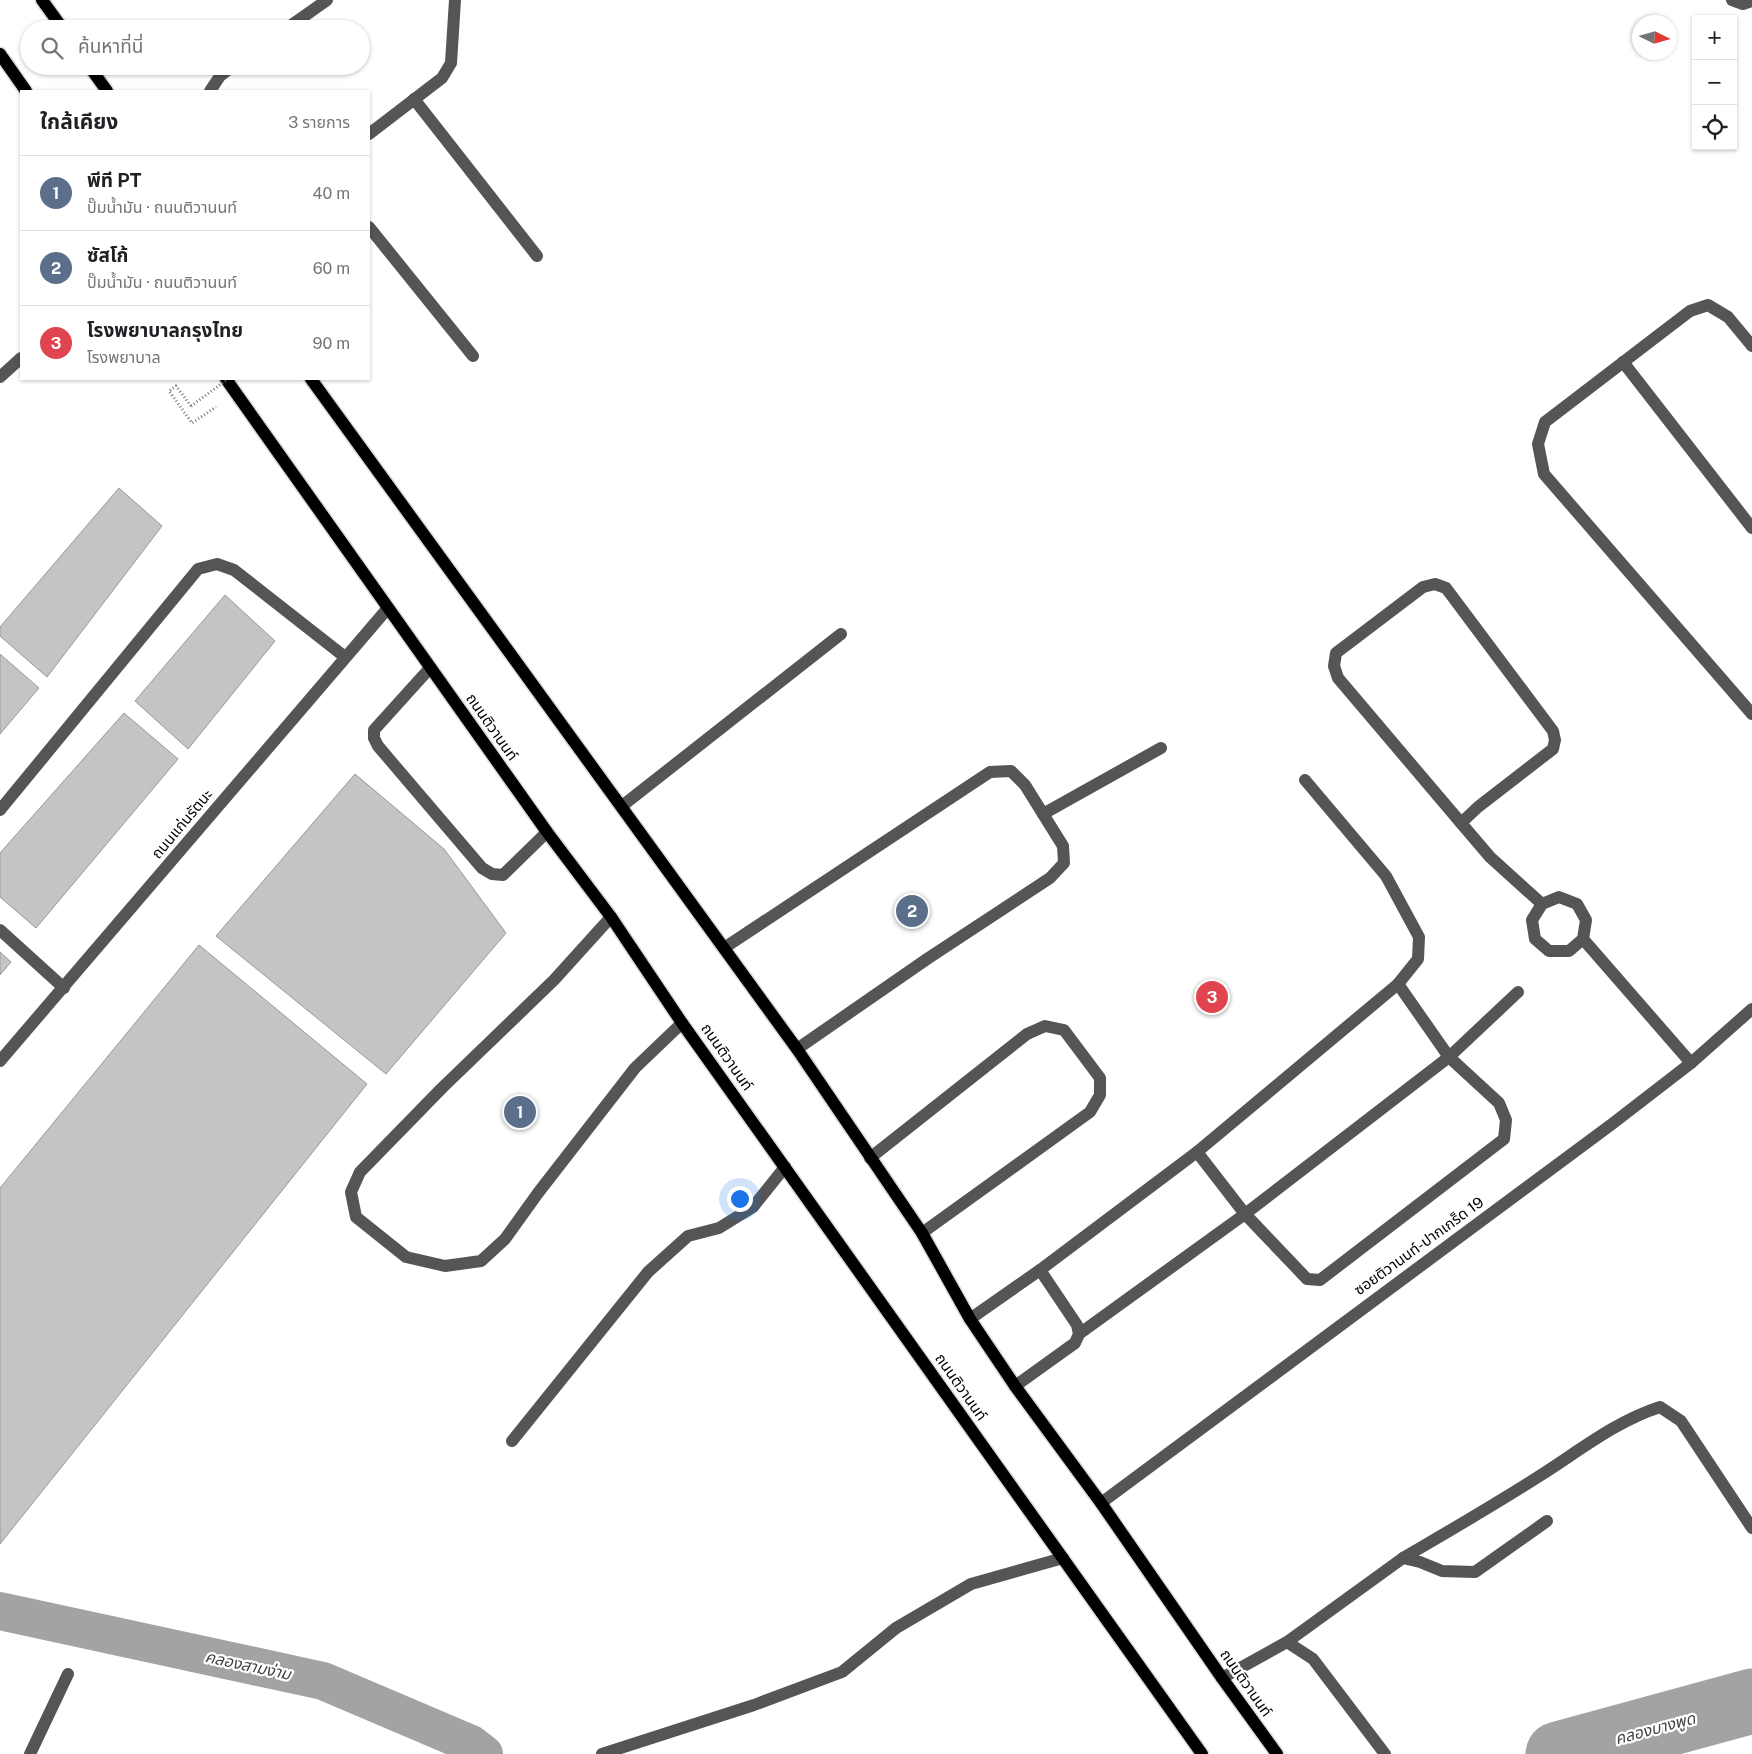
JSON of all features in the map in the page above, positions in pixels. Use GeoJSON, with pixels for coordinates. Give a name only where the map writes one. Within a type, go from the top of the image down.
{"type":"FeatureCollection","features":[{"type":"Feature","properties":{"kind":"main road"},"geometry":{"type":"LineString","coordinates":[[42,0],[56,20]]}},
{"type":"Feature","properties":{"kind":"main road"},"geometry":{"type":"LineString","coordinates":[[0,54],[25,90]]}},
{"type":"Feature","properties":{"kind":"main road"},"geometry":{"type":"LineString","coordinates":[[95,75],[106,90]]}},
{"type":"Feature","properties":{"kind":"main road","name":"ถนนติวานนท์"},"geometry":{"type":"LineString","coordinates":[[228,380],[547,832],[611,917],[682,1023],[1202,1754]]}},
{"type":"Feature","properties":{"kind":"main road","name":"ถนนติวานนท์"},"geometry":{"type":"LineString","coordinates":[[313,380],[797,1049],[922,1233],[970,1319],[1015,1386],[1277,1754]]}},
{"type":"Feature","properties":{"kind":"street"},"geometry":{"type":"LineString","coordinates":[[299,20],[327,0]]}},
{"type":"Feature","properties":{"kind":"street"},"geometry":{"type":"LineString","coordinates":[[370,133],[442,78],[451,63],[455,0]]}},
{"type":"Feature","properties":{"kind":"street"},"geometry":{"type":"LineString","coordinates":[[1732,0],[1742,4],[1752,1]]}},
{"type":"Feature","properties":{"kind":"street"},"geometry":{"type":"LineString","coordinates":[[211,90],[221,75]]}},
{"type":"Feature","properties":{"kind":"street"},"geometry":{"type":"LineString","coordinates":[[414,99],[537,256]]}},
{"type":"Feature","properties":{"kind":"street"},"geometry":{"type":"LineString","coordinates":[[370,229],[473,356]]}},
{"type":"Feature","properties":{"kind":"street"},"geometry":{"type":"LineString","coordinates":[[1752,346],[1728,317],[1708,305],[1690,311],[1545,422],[1538,444],[1544,474],[1752,714]]}},
{"type":"Feature","properties":{"kind":"street"},"geometry":{"type":"LineString","coordinates":[[0,376],[20,359]]}},
{"type":"Feature","properties":{"kind":"street"},"geometry":{"type":"LineString","coordinates":[[1623,362],[1752,528]]}},
{"type":"Feature","properties":{"kind":"street"},"geometry":{"type":"LineString","coordinates":[[0,810],[198,569],[217,564],[234,570],[346,657]]}},
{"type":"Feature","properties":{"kind":"street"},"geometry":{"type":"LineString","coordinates":[[1461,823],[1478,807],[1553,749],[1555,740],[1553,731],[1446,588],[1434,584],[1423,587],[1336,653],[1334,666],[1338,678],[1461,823],[1490,857],[1542,904]]}},
{"type":"Feature","properties":{"kind":"street","name":"ถนนแก่นรัตนะ"},"geometry":{"type":"LineString","coordinates":[[0,1062],[388,608]]}},
{"type":"Feature","properties":{"kind":"street"},"geometry":{"type":"LineString","coordinates":[[622,806],[841,634]]}},
{"type":"Feature","properties":{"kind":"street"},"geometry":{"type":"LineString","coordinates":[[430,668],[374,730],[374,738],[378,746],[482,868],[492,874],[503,875],[547,832]]}},
{"type":"Feature","properties":{"kind":"street"},"geometry":{"type":"LineString","coordinates":[[1043,814],[1161,748]]}},
{"type":"Feature","properties":{"kind":"street"},"geometry":{"type":"LineString","coordinates":[[724,948],[990,772],[1011,772],[1025,784],[1063,846],[1064,863],[1050,878],[927,959],[797,1049]]}},
{"type":"Feature","properties":{"kind":"street"},"geometry":{"type":"LineString","coordinates":[[970,1319],[1040,1270],[1198,1152],[1398,984],[1418,959],[1419,937],[1386,876],[1305,780]]}},
{"type":"Feature","properties":{"kind":"street"},"geometry":{"type":"LineString","coordinates":[[1559,897],[1577,904],[1586,920],[1583,939],[1569,951],[1549,951],[1536,939],[1532,920],[1542,904],[1559,897]]}},
{"type":"Feature","properties":{"kind":"street"},"geometry":{"type":"LineString","coordinates":[[611,917],[554,980],[442,1088],[360,1172],[351,1192],[356,1217],[406,1257],[445,1266],[481,1261],[506,1239],[538,1193],[636,1068],[682,1023]]}},
{"type":"Feature","properties":{"kind":"street"},"geometry":{"type":"LineString","coordinates":[[0,930],[64,988]]}},
{"type":"Feature","properties":{"kind":"street"},"geometry":{"type":"LineString","coordinates":[[1583,939],[1691,1064]]}},
{"type":"Feature","properties":{"kind":"street"},"geometry":{"type":"LineString","coordinates":[[1198,1152],[1245,1214],[1307,1279],[1320,1280],[1504,1139],[1506,1120],[1499,1103],[1449,1057],[1398,984]]}},
{"type":"Feature","properties":{"kind":"street"},"geometry":{"type":"LineString","coordinates":[[1015,1386],[1075,1343],[1079,1334],[1245,1214],[1449,1057],[1518,992]]}},
{"type":"Feature","properties":{"kind":"street","name":"ซอยติวานนท์-ปากเกร็ด 19"},"geometry":{"type":"LineString","coordinates":[[1100,1503],[1612,1124],[1691,1064],[1752,1010]]}},
{"type":"Feature","properties":{"kind":"street"},"geometry":{"type":"LineString","coordinates":[[870,1158],[1027,1034],[1045,1026],[1064,1030],[1100,1078],[1100,1095],[1090,1112],[922,1233]]}},
{"type":"Feature","properties":{"kind":"street"},"geometry":{"type":"LineString","coordinates":[[512,1441],[648,1272],[688,1236],[719,1228],[753,1207],[785,1167]]}},
{"type":"Feature","properties":{"kind":"street"},"geometry":{"type":"LineString","coordinates":[[1040,1270],[1077,1325],[1079,1334]]}},
{"type":"Feature","properties":{"kind":"street"},"geometry":{"type":"LineString","coordinates":[[1222,1678],[1287,1642],[1403,1558],[1541,1475],[1594,1439],[1643,1412],[1660,1407],[1681,1422],[1752,1528]]}},
{"type":"Feature","properties":{"kind":"street"},"geometry":{"type":"LineString","coordinates":[[1403,1558],[1420,1562],[1442,1571],[1475,1572],[1546,1521]]}},
{"type":"Feature","properties":{"kind":"street"},"geometry":{"type":"LineString","coordinates":[[602,1754],[754,1705],[842,1672],[896,1628],[970,1584],[1062,1558]]}},
{"type":"Feature","properties":{"kind":"street"},"geometry":{"type":"LineString","coordinates":[[1287,1642],[1313,1660],[1385,1754]]}},
{"type":"Feature","properties":{"kind":"street"},"geometry":{"type":"LineString","coordinates":[[30,1754],[68,1674]]}},
{"type":"Feature","properties":{"kind":"path"},"geometry":{"type":"LineString","coordinates":[[192,423],[169,391],[176,386],[191,406],[226,380]]}},
{"type":"Feature","properties":{"kind":"building"},"geometry":{"type":"Polygon","coordinates":[[[119,488],[162,526],[47,677],[0,636],[0,627],[119,488]]]}},
{"type":"Feature","properties":{"kind":"building"},"geometry":{"type":"Polygon","coordinates":[[[225,595],[275,641],[188,749],[135,701],[225,595]]]}},
{"type":"Feature","properties":{"kind":"building"},"geometry":{"type":"Polygon","coordinates":[[[0,654],[39,688],[0,734],[0,654]]]}},
{"type":"Feature","properties":{"kind":"building"},"geometry":{"type":"Polygon","coordinates":[[[124,713],[178,759],[36,928],[0,897],[0,853],[124,713]]]}},
{"type":"Feature","properties":{"kind":"building"},"geometry":{"type":"Polygon","coordinates":[[[355,774],[444,849],[506,933],[386,1074],[216,936],[355,774]]]}},
{"type":"Feature","properties":{"kind":"building"},"geometry":{"type":"Polygon","coordinates":[[[199,945],[367,1084],[0,1544],[0,1188],[199,945]]]}},
{"type":"Feature","properties":{"kind":"building"},"geometry":{"type":"Polygon","coordinates":[[[0,952],[11,962],[0,975],[0,952]]]}},
{"type":"Feature","properties":{"kind":"waterway","name":"คลองสามง่าม"},"geometry":{"type":"LineString","coordinates":[[0,1611],[323,1681],[471,1744],[484,1754]]}},
{"type":"Feature","properties":{"kind":"waterway","name":"คลองบางพูด"},"geometry":{"type":"LineString","coordinates":[[1558,1754],[1752,1701]]}},
{"type":"Feature","properties":{"kind":"place","name":"ซัสโก้"},"geometry":{"type":"Point","coordinates":[912,911]}},
{"type":"Feature","properties":{"kind":"place","name":"โรงพยาบาลกรุงไทย"},"geometry":{"type":"Point","coordinates":[1212,997]}},
{"type":"Feature","properties":{"kind":"place","name":"พีที PT"},"geometry":{"type":"Point","coordinates":[520,1112]}}]}
